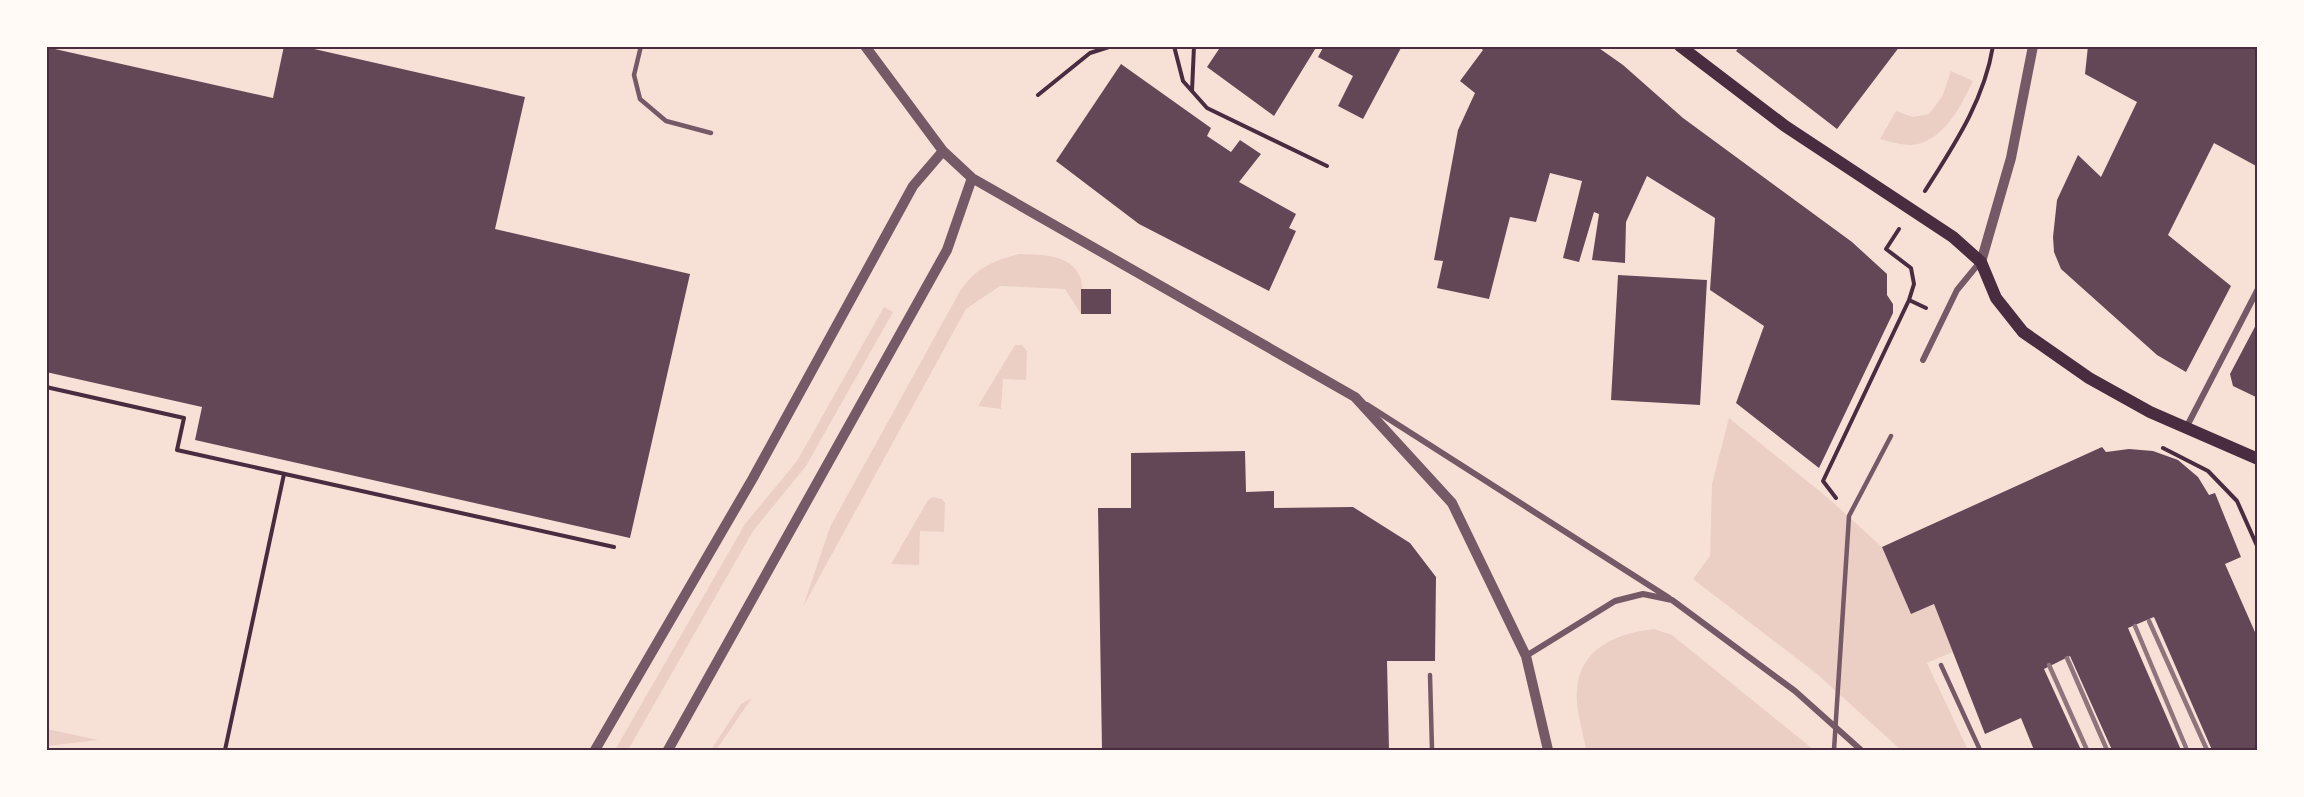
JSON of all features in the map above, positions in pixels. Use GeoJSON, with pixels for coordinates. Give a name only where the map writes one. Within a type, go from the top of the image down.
{"type":"FeatureCollection","features":[{"type":"Feature","properties":{"kind":"main road"},"geometry":{"type":"LineString","coordinates":[[1680,46],[1785,126],[1953,237],[1981,262],[1996,298],[2023,332],[2089,378],[2186,429],[2258,459]]}},
{"type":"Feature","properties":{"kind":"street"},"geometry":{"type":"LineString","coordinates":[[865,46],[943,151],[972,178],[1355,397],[1672,600],[1795,691],[1861,750]]}},
{"type":"Feature","properties":{"kind":"street"},"geometry":{"type":"LineString","coordinates":[[1923,360],[1957,290],[1981,262],[2011,158],[2033,46]]}},
{"type":"Feature","properties":{"kind":"street"},"geometry":{"type":"LineString","coordinates":[[595,750],[753,478],[913,186],[943,151]]}},
{"type":"Feature","properties":{"kind":"street"},"geometry":{"type":"LineString","coordinates":[[668,750],[947,250],[972,178]]}},
{"type":"Feature","properties":{"kind":"street"},"geometry":{"type":"LineString","coordinates":[[2186,429],[2258,289]]}},
{"type":"Feature","properties":{"kind":"street"},"geometry":{"type":"LineString","coordinates":[[1355,397],[1452,503],[1526,656],[1548,750]]}},
{"type":"Feature","properties":{"kind":"street"},"geometry":{"type":"LineString","coordinates":[[1526,656],[1615,601],[1643,594],[1672,600]]}},
{"type":"Feature","properties":{"kind":"lane"},"geometry":{"type":"LineString","coordinates":[[641,46],[633,75],[640,99],[666,121],[711,133]]}},
{"type":"Feature","properties":{"kind":"lane"},"geometry":{"type":"LineString","coordinates":[[1834,750],[1850,516],[1892,436]]}},
{"type":"Feature","properties":{"kind":"lane"},"geometry":{"type":"LineString","coordinates":[[1941,664],[1980,750]]}},
{"type":"Feature","properties":{"kind":"lane"},"geometry":{"type":"LineString","coordinates":[[1430,675],[1432,750]]}},
{"type":"Feature","properties":{"kind":"path"},"geometry":{"type":"LineString","coordinates":[[1038,95],[1090,53],[1112,46]]}},
{"type":"Feature","properties":{"kind":"path"},"geometry":{"type":"LineString","coordinates":[[1174,46],[1183,81],[1207,108],[1327,166]]}},
{"type":"Feature","properties":{"kind":"path"},"geometry":{"type":"LineString","coordinates":[[1192,91],[1194,46]]}},
{"type":"Feature","properties":{"kind":"path"},"geometry":{"type":"LineString","coordinates":[[1850,516],[1823,481],[1909,300],[1914,284],[1911,268],[1886,249],[1968,124],[1990,66],[1993,46]]}},
{"type":"Feature","properties":{"kind":"path"},"geometry":{"type":"LineString","coordinates":[[1909,300],[1944,316]]}},
{"type":"Feature","properties":{"kind":"path"},"geometry":{"type":"LineString","coordinates":[[46,387],[184,418],[177,450],[614,547]]}},
{"type":"Feature","properties":{"kind":"path"},"geometry":{"type":"LineString","coordinates":[[2157,444],[2208,471],[2237,501],[2258,548]]}},
{"type":"Feature","properties":{"kind":"path"},"geometry":{"type":"LineString","coordinates":[[225,750],[284,474]]}},
{"type":"Feature","properties":{"kind":"shaded area"},"geometry":{"type":"Polygon","coordinates":[[[1951,71],[1973,81],[1945,127],[1928,140],[1913,145],[1880,139],[1896,111],[1913,117],[1929,114],[1942,97],[1951,71]]]}},
{"type":"Feature","properties":{"kind":"shaded area"},"geometry":{"type":"Polygon","coordinates":[[[1019,254],[1055,257],[1071,265],[1077,271],[1082,284],[1081,314],[1065,289],[1000,286],[966,309],[803,607],[830,527],[960,291],[972,276],[985,266],[1019,254]]]}},
{"type":"Feature","properties":{"kind":"shaded area"},"geometry":{"type":"Polygon","coordinates":[[[884,307],[893,312],[806,466],[753,531],[628,750],[615,750],[745,524],[797,461],[884,307]]]}},
{"type":"Feature","properties":{"kind":"shaded area"},"geometry":{"type":"Polygon","coordinates":[[[1015,345],[1022,345],[1027,351],[1026,380],[1003,379],[1001,409],[978,406],[1015,345]]]}},
{"type":"Feature","properties":{"kind":"shaded area"},"geometry":{"type":"Polygon","coordinates":[[[1729,418],[1828,498],[1882,547],[1911,614],[1934,604],[1953,652],[1927,663],[1968,750],[1901,750],[1817,674],[1693,579],[1710,556],[1712,484],[1729,418]]]}},
{"type":"Feature","properties":{"kind":"shaded area"},"geometry":{"type":"Polygon","coordinates":[[[933,497],[942,499],[945,503],[944,532],[920,531],[919,565],[891,564],[928,500],[933,497]]]}},
{"type":"Feature","properties":{"kind":"shaded area"},"geometry":{"type":"Polygon","coordinates":[[[1654,629],[1672,635],[1814,750],[1586,750],[1577,697],[1580,675],[1585,663],[1593,653],[1614,639],[1654,629]]]}},
{"type":"Feature","properties":{"kind":"shaded area"},"geometry":{"type":"Polygon","coordinates":[[[752,698],[716,750],[711,750],[741,704],[752,698]]]}},
{"type":"Feature","properties":{"kind":"shaded area"},"geometry":{"type":"Polygon","coordinates":[[[47,729],[98,740],[47,746],[47,729]]]}},
{"type":"Feature","properties":{"kind":"building"},"geometry":{"type":"Polygon","coordinates":[[[284,46],[301,46],[525,97],[495,229],[690,274],[630,538],[195,440],[202,407],[46,372],[46,47],[273,98],[284,46]]]}},
{"type":"Feature","properties":{"kind":"building"},"geometry":{"type":"Polygon","coordinates":[[[1221,46],[1317,46],[1274,116],[1207,67],[1221,46]]]}},
{"type":"Feature","properties":{"kind":"building"},"geometry":{"type":"Polygon","coordinates":[[[1324,46],[1402,46],[1363,119],[1338,106],[1353,76],[1318,57],[1324,46]]]}},
{"type":"Feature","properties":{"kind":"building"},"geometry":{"type":"Polygon","coordinates":[[[1478,46],[1596,46],[1623,65],[1683,118],[1852,242],[1887,274],[1887,295],[1893,304],[1893,313],[1819,468],[1736,403],[1764,326],[1710,290],[1715,218],[1647,176],[1626,222],[1625,263],[1592,260],[1599,214],[1594,212],[1579,262],[1563,258],[1582,181],[1550,173],[1536,222],[1510,217],[1489,299],[1437,288],[1443,261],[1434,260],[1458,130],[1475,93],[1460,81],[1483,50],[1478,46]]]}},
{"type":"Feature","properties":{"kind":"building"},"geometry":{"type":"Polygon","coordinates":[[[1740,46],[1900,46],[1837,129],[1736,51],[1740,46]]]}},
{"type":"Feature","properties":{"kind":"building"},"geometry":{"type":"Polygon","coordinates":[[[2088,46],[2258,46],[2258,167],[2214,143],[2168,235],[2231,286],[2186,372],[2157,355],[2061,269],[2054,252],[2053,237],[2057,200],[2078,155],[2101,177],[2137,102],[2085,74],[2088,46]]]}},
{"type":"Feature","properties":{"kind":"building"},"geometry":{"type":"Polygon","coordinates":[[[1121,64],[1211,128],[1207,136],[1231,152],[1240,140],[1261,154],[1239,182],[1296,214],[1289,228],[1296,231],[1269,291],[1139,224],[1056,161],[1121,64]]]}},
{"type":"Feature","properties":{"kind":"building"},"geometry":{"type":"Polygon","coordinates":[[[1618,275],[1707,280],[1700,405],[1611,400],[1618,275]]]}},
{"type":"Feature","properties":{"kind":"building"},"geometry":{"type":"Polygon","coordinates":[[[1081,289],[1111,289],[1111,314],[1081,314],[1081,289]]]}},
{"type":"Feature","properties":{"kind":"building"},"geometry":{"type":"Polygon","coordinates":[[[2258,321],[2258,398],[2233,386],[2230,374],[2258,321]]]}},
{"type":"Feature","properties":{"kind":"building"},"geometry":{"type":"Polygon","coordinates":[[[2102,447],[2106,452],[2129,449],[2153,451],[2178,460],[2198,477],[2209,495],[2215,493],[2241,557],[2225,564],[2258,639],[2258,750],[2212,750],[2154,617],[2128,628],[2181,750],[2112,750],[2070,656],[2044,669],[2081,750],[2034,750],[2021,718],[1985,734],[1934,604],[1911,614],[1882,547],[2102,447]]]}},
{"type":"Feature","properties":{"kind":"building"},"geometry":{"type":"Polygon","coordinates":[[[1245,451],[1246,492],[1274,491],[1274,508],[1353,507],[1410,543],[1436,577],[1435,661],[1387,661],[1389,750],[1102,750],[1098,508],[1131,508],[1131,453],[1245,451]]]}},
{"type":"Feature","properties":{"kind":"railway"},"geometry":{"type":"LineString","coordinates":[[2149,621],[2207,750]]}},
{"type":"Feature","properties":{"kind":"railway"},"geometry":{"type":"LineString","coordinates":[[2135,626],[2187,750]]}},
{"type":"Feature","properties":{"kind":"railway"},"geometry":{"type":"LineString","coordinates":[[2067,658],[2107,750]]}},
{"type":"Feature","properties":{"kind":"railway"},"geometry":{"type":"LineString","coordinates":[[2049,665],[2087,750]]}}]}
